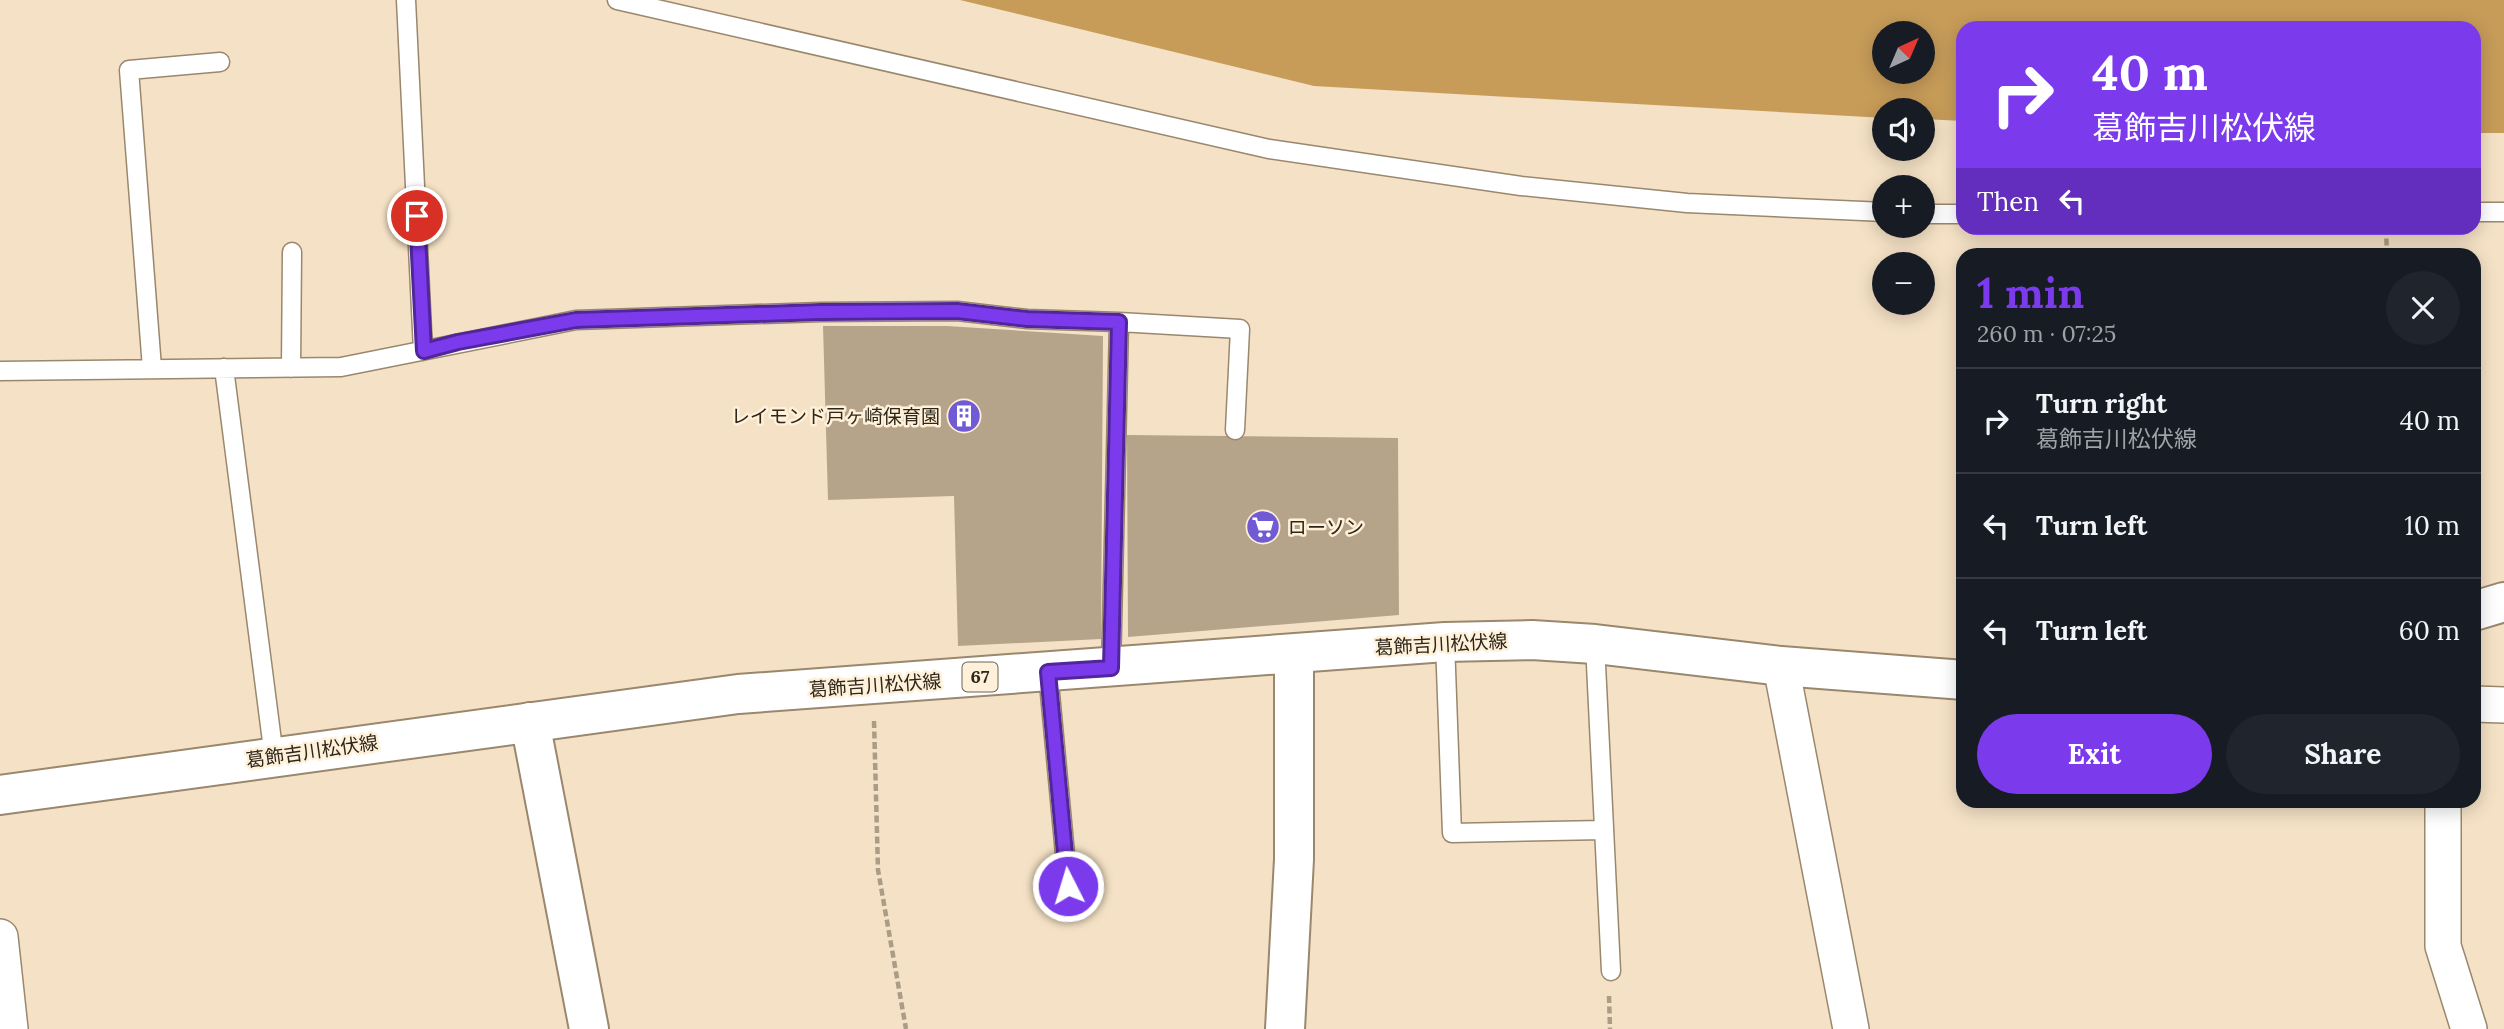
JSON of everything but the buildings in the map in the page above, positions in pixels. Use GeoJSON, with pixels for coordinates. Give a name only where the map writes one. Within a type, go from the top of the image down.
{"type":"FeatureCollection","features":[{"type":"Feature","properties":{"kind":"main road"},"geometry":{"type":"LineString","coordinates":[[2481,609],[2504,602]]}},
{"type":"Feature","properties":{"kind":"main road","name":"葛飾吉川松伏線"},"geometry":{"type":"LineString","coordinates":[[0,795],[738,694],[1445,642],[1532,640],[1595,644],[1781,666],[1956,679]]}},
{"type":"Feature","properties":{"kind":"main road"},"geometry":{"type":"LineString","coordinates":[[1285,1029],[1294,859],[1294,654]]}},
{"type":"Feature","properties":{"kind":"main road"},"geometry":{"type":"LineString","coordinates":[[530,722],[589,1029]]}},
{"type":"Feature","properties":{"kind":"street"},"geometry":{"type":"LineString","coordinates":[[1781,666],[1851,1029]]}},
{"type":"Feature","properties":{"kind":"street"},"geometry":{"type":"LineString","coordinates":[[2481,704],[2504,705]]}},
{"type":"Feature","properties":{"kind":"street"},"geometry":{"type":"LineString","coordinates":[[2443,808],[2443,946],[2469,1029]]}},
{"type":"Feature","properties":{"kind":"street"},"geometry":{"type":"LineString","coordinates":[[0,937],[10,1029]]}},
{"type":"Feature","properties":{"kind":"lane"},"geometry":{"type":"LineString","coordinates":[[406,0],[424,351]]}},
{"type":"Feature","properties":{"kind":"lane"},"geometry":{"type":"LineString","coordinates":[[617,0],[1269,149],[1521,186],[1673,202],[1872,211]]}},
{"type":"Feature","properties":{"kind":"lane"},"geometry":{"type":"LineString","coordinates":[[152,368],[129,70],[220,62]]}},
{"type":"Feature","properties":{"kind":"lane"},"geometry":{"type":"LineString","coordinates":[[2481,212],[2504,212]]}},
{"type":"Feature","properties":{"kind":"lane"},"geometry":{"type":"LineString","coordinates":[[1935,214],[1956,215]]}},
{"type":"Feature","properties":{"kind":"lane"},"geometry":{"type":"LineString","coordinates":[[291,368],[292,252]]}},
{"type":"Feature","properties":{"kind":"lane"},"geometry":{"type":"LineString","coordinates":[[0,371],[341,367],[576,320],[821,312],[957,311],[1027,319],[1240,329],[1235,430]]}},
{"type":"Feature","properties":{"kind":"lane"},"geometry":{"type":"LineString","coordinates":[[1111,668],[1119,322]]}},
{"type":"Feature","properties":{"kind":"lane"},"geometry":{"type":"LineString","coordinates":[[224,368],[274,757]]}},
{"type":"Feature","properties":{"kind":"lane"},"geometry":{"type":"LineString","coordinates":[[1445,642],[1452,833],[1603,830]]}},
{"type":"Feature","properties":{"kind":"lane"},"geometry":{"type":"LineString","coordinates":[[1595,644],[1611,971]]}},
{"type":"Feature","properties":{"kind":"lane"},"geometry":{"type":"LineString","coordinates":[[1048,672],[1068,886]]}},
{"type":"Feature","properties":{"kind":"path"},"geometry":{"type":"LineString","coordinates":[[873,685],[878,870],[906,1029]]}},
{"type":"Feature","properties":{"kind":"shaded area"},"geometry":{"type":"Polygon","coordinates":[[[960,0],[2504,0],[2504,133],[2481,133],[2481,21],[1956,21],[1956,121],[1935,120],[1935,98],[1872,98],[1872,117],[1314,86],[960,0]]]}},
{"type":"Feature","properties":{"kind":"place","name":"レイモンド戸ヶ崎保育園"},"geometry":{"type":"Point","coordinates":[964,416]}},
{"type":"Feature","properties":{"kind":"place","name":"ローソン"},"geometry":{"type":"Point","coordinates":[1263,527]}},
{"type":"Feature","properties":{"kind":"route"},"geometry":{"type":"LineString","coordinates":[[417,216],[424,351],[576,320],[821,312],[957,311],[1027,319],[1119,322],[1111,668],[1048,672],[1068,886]]}}]}
